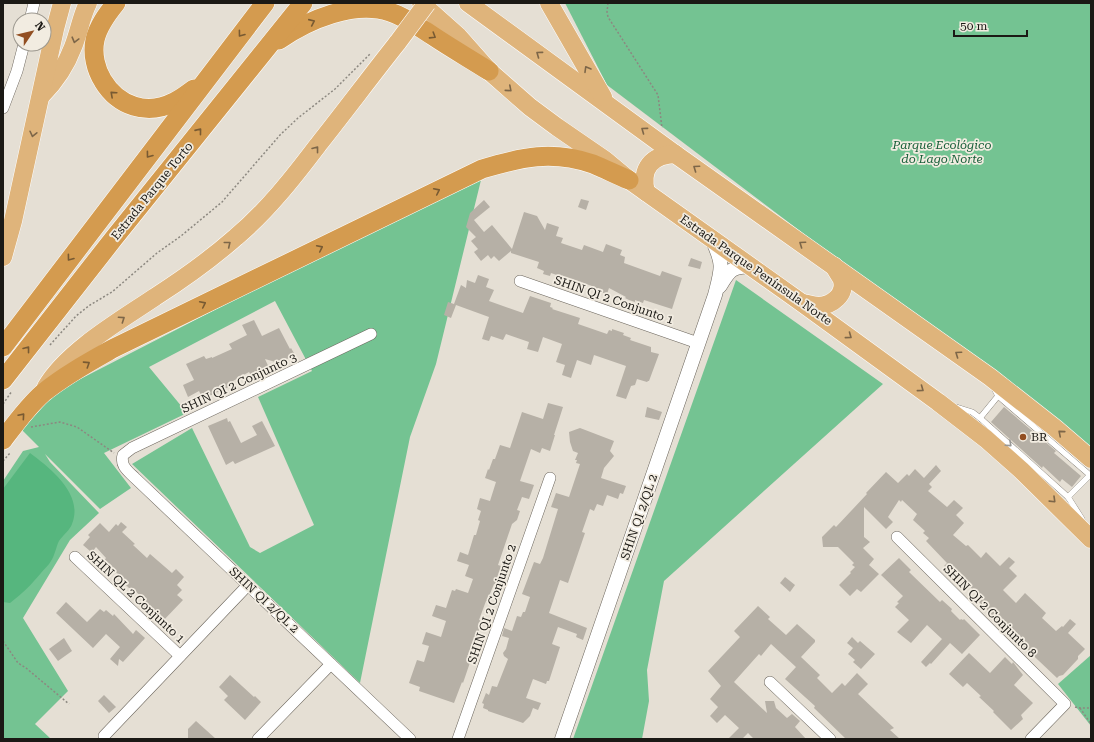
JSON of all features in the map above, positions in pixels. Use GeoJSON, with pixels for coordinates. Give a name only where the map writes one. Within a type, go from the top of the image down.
{"type":"FeatureCollection","features":[{"type":"Feature","properties":{"kind":"highway"},"geometry":{"type":"LineString","coordinates":[[116,3],[100,26],[95,41],[94,58],[99,74],[108,89],[120,100],[133,107],[147,108],[174,103],[206,80]]}},
{"type":"Feature","properties":{"kind":"highway","name":"Estrada Parque Torto"},"geometry":{"type":"LineString","coordinates":[[3,347],[265,3]]}},
{"type":"Feature","properties":{"kind":"highway","name":"Estrada Parque Torto"},"geometry":{"type":"LineString","coordinates":[[9,384],[266,48],[303,3]]}},
{"type":"Feature","properties":{"kind":"highway"},"geometry":{"type":"LineString","coordinates":[[266,48],[292,31],[336,12],[353,9],[372,9],[389,11],[406,19],[489,71]]}},
{"type":"Feature","properties":{"kind":"highway"},"geometry":{"type":"LineString","coordinates":[[7,445],[21,417],[43,393],[95,359],[145,332],[482,170],[528,157],[562,157],[589,163],[629,180]]}},
{"type":"Feature","properties":{"kind":"highway"},"geometry":{"type":"LineString","coordinates":[[3,324],[31,309]]}},
{"type":"Feature","properties":{"kind":"main road"},"geometry":{"type":"LineString","coordinates":[[3,257],[13,221],[62,3]]}},
{"type":"Feature","properties":{"kind":"main road"},"geometry":{"type":"LineString","coordinates":[[41,96],[54,82],[68,60],[74,46],[82,15],[88,3]]}},
{"type":"Feature","properties":{"kind":"main road","name":"Estrada Parque Península Norte"},"geometry":{"type":"LineString","coordinates":[[421,3],[458,36],[489,71],[530,107],[605,160],[629,180],[802,302],[938,402],[986,439],[1021,470],[1056,502],[1091,539]]}},
{"type":"Feature","properties":{"kind":"main road"},"geometry":{"type":"LineString","coordinates":[[43,393],[55,375],[78,352],[100,334],[159,295],[212,257],[265,210],[300,169],[427,3]]}},
{"type":"Feature","properties":{"kind":"main road"},"geometry":{"type":"LineString","coordinates":[[468,3],[676,154],[990,377],[1055,428],[1091,470]]}},
{"type":"Feature","properties":{"kind":"main road"},"geometry":{"type":"LineString","coordinates":[[549,3],[606,103]]}},
{"type":"Feature","properties":{"kind":"main road"},"geometry":{"type":"LineString","coordinates":[[646,192],[644,179],[647,168],[650,164],[659,157],[676,154]]}},
{"type":"Feature","properties":{"kind":"main road"},"geometry":{"type":"LineString","coordinates":[[802,302],[820,306],[837,299],[842,290],[842,281],[834,266]]}},
{"type":"Feature","properties":{"kind":"street"},"geometry":{"type":"LineString","coordinates":[[3,108],[17,71],[22,52]]}},
{"type":"Feature","properties":{"kind":"street","name":"SHIN QI 2/QL 2"},"geometry":{"type":"LineString","coordinates":[[562,739],[715,295],[721,271],[721,264],[720,255],[712,239]]}},
{"type":"Feature","properties":{"kind":"street","name":"SHIN QI 2/QL 2"},"geometry":{"type":"LineString","coordinates":[[715,295],[727,274],[732,269],[751,266]]}},
{"type":"Feature","properties":{"kind":"street","name":"SHIN QI 2 Conjunto 1"},"geometry":{"type":"LineString","coordinates":[[520,282],[698,343]]}},
{"type":"Feature","properties":{"kind":"street","name":"SHIN QI 2 Conjunto 3"},"geometry":{"type":"LineString","coordinates":[[122,459],[123,454],[132,448],[371,334]]}},
{"type":"Feature","properties":{"kind":"street","name":"SHIN QI 2/QL 2"},"geometry":{"type":"LineString","coordinates":[[122,459],[123,465],[131,475],[410,739]]}},
{"type":"Feature","properties":{"kind":"street","name":"SHIN QI 2 Conjunto 2"},"geometry":{"type":"LineString","coordinates":[[458,739],[550,478]]}},
{"type":"Feature","properties":{"kind":"street","name":"SHIN QI 2 Conjunto 8"},"geometry":{"type":"LineString","coordinates":[[897,537],[1065,704]]}},
{"type":"Feature","properties":{"kind":"street","name":"SHIN QL 2 Conjunto 1"},"geometry":{"type":"LineString","coordinates":[[75,557],[180,656]]}},
{"type":"Feature","properties":{"kind":"street","name":"SHIN QL 2 Conjunto 1"},"geometry":{"type":"LineString","coordinates":[[104,736],[248,585]]}},
{"type":"Feature","properties":{"kind":"street"},"geometry":{"type":"LineString","coordinates":[[258,739],[331,664]]}},
{"type":"Feature","properties":{"kind":"street"},"geometry":{"type":"LineString","coordinates":[[770,682],[830,739]]}},
{"type":"Feature","properties":{"kind":"street"},"geometry":{"type":"LineString","coordinates":[[1031,739],[1065,704]]}},
{"type":"Feature","properties":{"kind":"lane"},"geometry":{"type":"LineString","coordinates":[[990,377],[998,396],[1091,470],[1068,497]]}},
{"type":"Feature","properties":{"kind":"lane"},"geometry":{"type":"LineString","coordinates":[[980,418],[998,396]]}},
{"type":"Feature","properties":{"kind":"lane"},"geometry":{"type":"LineString","coordinates":[[938,402],[972,412],[980,418],[1068,497],[1091,535]]}},
{"type":"Feature","properties":{"kind":"path"},"geometry":{"type":"LineString","coordinates":[[608,3],[608,17],[658,95],[661,110],[662,132],[659,141]]}},
{"type":"Feature","properties":{"kind":"path"},"geometry":{"type":"LineString","coordinates":[[49,346],[76,316],[90,305],[112,292],[157,253],[181,236],[222,202],[280,135],[298,118],[335,89],[374,50]]}},
{"type":"Feature","properties":{"kind":"path"},"geometry":{"type":"LineString","coordinates":[[3,404],[9,384]]}},
{"type":"Feature","properties":{"kind":"path"},"geometry":{"type":"LineString","coordinates":[[29,428],[54,422],[60,422],[77,427],[122,459]]}},
{"type":"Feature","properties":{"kind":"path"},"geometry":{"type":"LineString","coordinates":[[3,461],[7,445]]}},
{"type":"Feature","properties":{"kind":"path"},"geometry":{"type":"LineString","coordinates":[[3,641],[18,663],[69,704]]}},
{"type":"Feature","properties":{"kind":"path"},"geometry":{"type":"LineString","coordinates":[[1065,704],[1080,708],[1091,708]]}},
{"type":"Feature","properties":{"kind":"path"},"geometry":{"type":"LineString","coordinates":[[1080,708],[1091,724]]}},
{"type":"Feature","properties":{"kind":"green space","name":"Parque Ecológico do Lago Norte"},"geometry":{"type":"Polygon","coordinates":[[[565,3],[1091,3],[1091,451],[607,85],[565,3]]]}},
{"type":"Feature","properties":{"kind":"green space"},"geometry":{"type":"Polygon","coordinates":[[[481,180],[436,364],[410,437],[360,683],[132,464],[192,428],[250,547],[260,553],[314,525],[258,397],[312,371],[275,301],[149,367],[187,413],[104,453],[131,488],[100,509],[45,454],[50,462],[99,513],[70,540],[23,618],[68,691],[35,724],[51,739],[3,739],[3,481],[23,451],[39,447],[22,430],[57,391],[265,284],[481,180]]]}},
{"type":"Feature","properties":{"kind":"green space"},"geometry":{"type":"Polygon","coordinates":[[[736,280],[883,384],[664,581],[647,670],[649,701],[642,739],[573,739],[736,280]]]}},
{"type":"Feature","properties":{"kind":"green space"},"geometry":{"type":"Polygon","coordinates":[[[30,453],[47,466],[63,483],[73,502],[74,513],[72,524],[59,541],[54,556],[49,564],[15,599],[10,603],[3,602],[3,489],[30,453]]]}},
{"type":"Feature","properties":{"kind":"green space"},"geometry":{"type":"Polygon","coordinates":[[[1091,655],[1091,726],[1058,684],[1091,655]]]}},
{"type":"Feature","properties":{"kind":"building"},"geometry":{"type":"Polygon","coordinates":[[[581,199],[589,201],[586,210],[578,207],[581,199]]]}},
{"type":"Feature","properties":{"kind":"building"},"geometry":{"type":"Polygon","coordinates":[[[484,200],[490,207],[474,220],[484,232],[492,225],[512,249],[524,212],[537,216],[545,230],[547,223],[559,227],[556,236],[563,238],[561,243],[582,250],[584,245],[603,252],[606,244],[622,250],[620,255],[625,257],[624,263],[660,276],[662,271],[682,278],[672,309],[644,300],[643,303],[635,300],[635,302],[629,300],[609,288],[607,294],[594,290],[595,287],[580,282],[551,273],[550,276],[543,274],[544,271],[537,268],[539,262],[511,253],[511,251],[499,261],[494,256],[491,259],[488,255],[481,261],[474,252],[478,249],[471,241],[476,237],[466,227],[470,213],[484,200]]]}},
{"type":"Feature","properties":{"kind":"building"},"geometry":{"type":"Polygon","coordinates":[[[691,258],[702,262],[700,269],[688,266],[691,258]]]}},
{"type":"Feature","properties":{"kind":"building"},"geometry":{"type":"Polygon","coordinates":[[[478,275],[489,279],[486,287],[494,290],[489,301],[523,313],[530,296],[551,303],[550,307],[553,308],[552,309],[580,318],[578,324],[607,334],[609,330],[612,331],[612,329],[624,333],[623,335],[631,338],[630,340],[651,347],[651,352],[659,354],[649,381],[647,382],[637,379],[635,385],[631,386],[626,399],[616,396],[626,366],[594,355],[591,365],[577,360],[571,378],[562,375],[565,365],[556,362],[562,344],[543,337],[538,352],[527,349],[529,342],[506,334],[503,340],[491,336],[489,341],[482,339],[489,317],[456,305],[451,318],[444,315],[448,302],[454,304],[461,285],[466,288],[467,280],[475,283],[478,275]]]}},
{"type":"Feature","properties":{"kind":"building"},"geometry":{"type":"Polygon","coordinates":[[[254,320],[262,336],[279,328],[290,349],[291,348],[295,355],[279,363],[265,359],[270,370],[252,377],[249,372],[233,381],[235,384],[203,399],[199,391],[188,397],[183,385],[194,380],[186,364],[204,356],[206,359],[212,358],[232,349],[229,344],[247,335],[242,325],[254,320]]]}},
{"type":"Feature","properties":{"kind":"building"},"geometry":{"type":"Polygon","coordinates":[[[548,403],[563,407],[555,435],[550,451],[542,448],[540,453],[531,449],[520,481],[534,485],[529,499],[522,497],[517,510],[520,511],[517,520],[512,524],[498,565],[501,566],[500,571],[503,572],[502,577],[499,586],[494,584],[479,620],[482,621],[477,636],[479,636],[463,683],[462,682],[454,703],[419,691],[420,687],[409,683],[417,660],[424,662],[429,646],[422,644],[426,632],[441,637],[446,621],[432,616],[436,605],[446,608],[452,590],[455,591],[456,589],[468,593],[473,579],[465,576],[469,565],[457,561],[460,552],[468,555],[474,535],[476,535],[480,521],[478,520],[481,511],[477,509],[480,498],[490,501],[496,482],[485,478],[488,469],[489,470],[493,459],[495,459],[500,445],[510,448],[522,412],[543,419],[548,403]]]}},
{"type":"Feature","properties":{"kind":"building"},"geometry":{"type":"Polygon","coordinates":[[[647,407],[662,412],[659,420],[645,417],[647,407]]]}},
{"type":"Feature","properties":{"kind":"building","name":"BR"},"geometry":{"type":"Polygon","coordinates":[[[1004,407],[1056,451],[1054,453],[1081,476],[1072,487],[1062,479],[1060,482],[1043,466],[1042,468],[991,422],[1004,407]]]}},
{"type":"Feature","properties":{"kind":"building"},"geometry":{"type":"Polygon","coordinates":[[[227,418],[241,443],[257,435],[252,426],[262,421],[275,446],[235,464],[233,461],[226,465],[208,426],[227,418]]]}},
{"type":"Feature","properties":{"kind":"building"},"geometry":{"type":"Polygon","coordinates":[[[580,428],[614,441],[610,451],[614,456],[604,468],[601,478],[626,486],[623,494],[620,493],[618,499],[607,495],[603,506],[597,504],[594,511],[590,509],[582,532],[585,533],[568,583],[560,580],[549,613],[587,628],[583,640],[576,637],[577,634],[558,627],[552,644],[560,647],[549,681],[547,681],[546,684],[533,679],[526,698],[541,703],[538,710],[533,708],[530,716],[523,723],[488,711],[483,708],[484,704],[482,703],[486,693],[489,695],[492,686],[497,687],[508,659],[503,653],[506,649],[509,638],[502,636],[504,628],[512,631],[517,616],[521,617],[523,612],[525,612],[530,597],[522,594],[534,562],[540,564],[543,558],[558,509],[551,507],[556,493],[569,497],[580,464],[576,463],[577,460],[575,460],[578,453],[573,451],[569,432],[580,428]]]}},
{"type":"Feature","properties":{"kind":"building"},"geometry":{"type":"Polygon","coordinates":[[[936,465],[941,471],[929,484],[932,487],[928,491],[947,507],[954,500],[963,508],[956,515],[964,523],[953,535],[966,546],[968,545],[981,558],[986,552],[1000,566],[1009,557],[1015,562],[1009,568],[1017,576],[1003,590],[1016,603],[1025,593],[1046,613],[1042,618],[1056,631],[1062,626],[1063,627],[1070,619],[1076,624],[1068,633],[1085,649],[1063,675],[1057,678],[1019,642],[1021,640],[1011,630],[1009,632],[978,601],[982,598],[969,586],[966,590],[957,581],[959,579],[944,566],[947,563],[926,541],[929,538],[923,533],[925,531],[913,520],[917,514],[902,500],[901,502],[899,500],[888,517],[893,522],[886,529],[864,507],[864,537],[870,542],[863,548],[874,559],[869,565],[879,574],[861,592],[857,589],[850,596],[839,585],[851,573],[850,572],[855,567],[852,565],[854,563],[838,547],[823,547],[822,537],[834,525],[836,527],[886,472],[898,483],[907,474],[909,476],[915,469],[924,478],[936,465]]]}},
{"type":"Feature","properties":{"kind":"building"},"geometry":{"type":"Polygon","coordinates":[[[121,522],[127,527],[122,532],[147,558],[150,554],[172,573],[176,569],[184,577],[177,585],[182,590],[177,595],[183,600],[161,623],[142,605],[146,601],[132,588],[129,588],[123,582],[125,581],[112,568],[110,570],[103,562],[106,558],[96,547],[93,551],[90,551],[83,545],[90,537],[88,535],[100,523],[109,532],[116,524],[118,526],[121,522]]]}},
{"type":"Feature","properties":{"kind":"building"},"geometry":{"type":"Polygon","coordinates":[[[899,558],[911,570],[909,572],[940,602],[942,600],[952,609],[951,611],[960,620],[964,619],[980,635],[962,654],[950,643],[931,664],[930,663],[926,667],[921,662],[942,639],[927,625],[911,643],[897,632],[909,620],[895,607],[899,603],[897,602],[903,596],[881,575],[899,558]]]}},
{"type":"Feature","properties":{"kind":"building"},"geometry":{"type":"Polygon","coordinates":[[[785,577],[795,585],[790,592],[780,583],[785,577]]]}},
{"type":"Feature","properties":{"kind":"building"},"geometry":{"type":"Polygon","coordinates":[[[66,602],[87,622],[100,609],[104,612],[106,610],[113,616],[114,614],[133,634],[136,630],[145,638],[123,662],[119,659],[118,666],[110,659],[120,647],[106,634],[93,648],[56,613],[66,602]]]}},
{"type":"Feature","properties":{"kind":"building"},"geometry":{"type":"Polygon","coordinates":[[[758,606],[770,617],[768,619],[786,635],[797,624],[815,640],[815,642],[801,657],[820,675],[817,678],[832,693],[842,683],[845,686],[857,673],[868,684],[858,694],[894,728],[890,730],[900,739],[846,739],[814,708],[815,706],[785,679],[796,667],[771,644],[761,656],[759,654],[734,682],[767,713],[765,701],[774,701],[776,708],[787,718],[792,714],[800,721],[795,727],[806,739],[754,739],[748,733],[742,739],[728,739],[739,728],[725,715],[717,723],[710,716],[718,707],[710,699],[721,686],[708,671],[740,637],[734,631],[758,606]]]}},
{"type":"Feature","properties":{"kind":"building"},"geometry":{"type":"Polygon","coordinates":[[[852,637],[858,643],[860,641],[875,654],[861,669],[853,662],[855,660],[848,654],[853,648],[847,643],[852,637]]]}},
{"type":"Feature","properties":{"kind":"building"},"geometry":{"type":"Polygon","coordinates":[[[64,638],[72,651],[58,661],[49,649],[64,638]]]}},
{"type":"Feature","properties":{"kind":"building"},"geometry":{"type":"Polygon","coordinates":[[[969,653],[990,673],[1005,657],[1012,664],[1013,662],[1023,675],[1014,685],[1033,703],[1021,715],[1023,719],[1011,730],[979,697],[981,696],[967,683],[963,687],[949,674],[969,653]]]}},
{"type":"Feature","properties":{"kind":"building"},"geometry":{"type":"Polygon","coordinates":[[[230,675],[261,702],[245,720],[224,700],[228,696],[219,687],[230,675]]]}},
{"type":"Feature","properties":{"kind":"building"},"geometry":{"type":"Polygon","coordinates":[[[104,695],[116,707],[109,713],[98,701],[104,695]]]}},
{"type":"Feature","properties":{"kind":"building"},"geometry":{"type":"Polygon","coordinates":[[[196,721],[216,739],[188,739],[188,729],[196,721]]]}},
{"type":"Feature","properties":{"kind":"place","name":"BR"},"geometry":{"type":"Point","coordinates":[1023,437]}}]}
